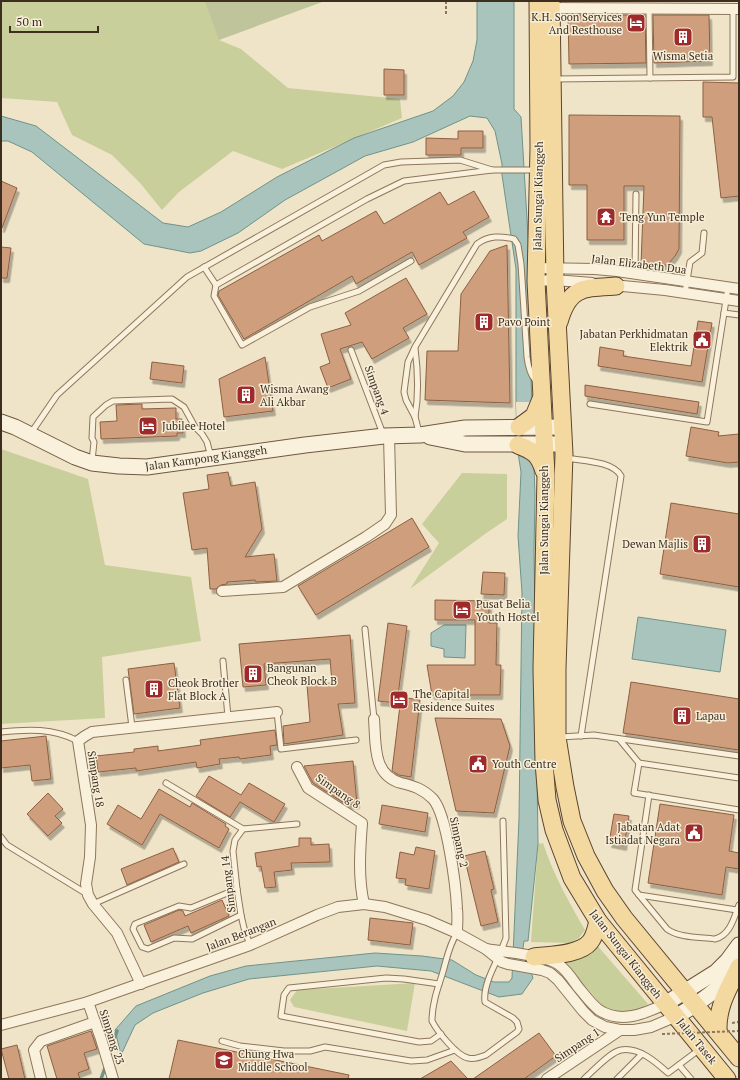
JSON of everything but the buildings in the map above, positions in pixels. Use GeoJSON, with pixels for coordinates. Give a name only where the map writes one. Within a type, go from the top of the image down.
{"type":"FeatureCollection","features":[{"type":"Feature","properties":{"kind":"main road","name":"Jalan Sungai Kianggeh"},"geometry":{"type":"LineString","coordinates":[[544,5],[553,79],[555,275],[564,451],[557,669],[557,737],[572,821],[586,856],[605,892],[624,918],[690,999]]}},
{"type":"Feature","properties":{"kind":"main road","name":"Jalan Sungai Kianggeh"},"geometry":{"type":"LineString","coordinates":[[544,5],[534,170],[539,386],[527,425],[527,446],[541,462],[546,475],[542,669],[544,762],[547,800],[554,830],[572,878],[598,921],[671,1010]]}},
{"type":"Feature","properties":{"kind":"main road"},"geometry":{"type":"LineString","coordinates":[[557,328],[567,302],[574,294],[585,288],[616,286]]}},
{"type":"Feature","properties":{"kind":"main road","name":"Jalan Kampong Kianggeh"},"geometry":{"type":"LineString","coordinates":[[1,422],[30,434],[75,457],[92,463],[147,467],[180,464],[211,458],[305,445],[386,436],[420,435],[465,428],[527,425],[563,427]]}},
{"type":"Feature","properties":{"kind":"main road","name":"Jalan Kampong Kianggeh"},"geometry":{"type":"LineString","coordinates":[[420,435],[465,444],[527,446],[564,451]]}},
{"type":"Feature","properties":{"kind":"main road"},"geometry":{"type":"LineString","coordinates":[[533,962],[582,948],[590,942],[598,921]]}},
{"type":"Feature","properties":{"kind":"main road"},"geometry":{"type":"LineString","coordinates":[[690,999],[728,960],[739,945]]}},
{"type":"Feature","properties":{"kind":"main road"},"geometry":{"type":"LineString","coordinates":[[671,1010],[690,999],[719,987],[739,966]]}},
{"type":"Feature","properties":{"kind":"main road"},"geometry":{"type":"LineString","coordinates":[[718,1032],[721,1003],[739,966]]}},
{"type":"Feature","properties":{"kind":"main road","name":"Jalan Tasek"},"geometry":{"type":"LineString","coordinates":[[690,999],[739,1058]]}},
{"type":"Feature","properties":{"kind":"main road","name":"Jalan Tasek"},"geometry":{"type":"LineString","coordinates":[[671,1010],[727,1079]]}},
{"type":"Feature","properties":{"kind":"street"},"geometry":{"type":"LineString","coordinates":[[544,5],[736,9]]}},
{"type":"Feature","properties":{"kind":"street","name":"Jalan Elizabeth Dua"},"geometry":{"type":"LineString","coordinates":[[555,275],[595,269],[634,273],[739,289]]}},
{"type":"Feature","properties":{"kind":"street","name":"Jalan Elizabeth Dua"},"geometry":{"type":"LineString","coordinates":[[536,274],[555,275],[616,286],[686,293],[739,301]]}},
{"type":"Feature","properties":{"kind":"street"},"geometry":{"type":"LineString","coordinates":[[222,591],[283,586],[366,537],[385,524],[390,515],[386,436]]}},
{"type":"Feature","properties":{"kind":"street","name":"Simpang 18"},"geometry":{"type":"LineString","coordinates":[[141,984],[117,933],[93,904],[88,895],[86,884],[90,858],[91,825],[78,741],[92,732],[277,712]]}},
{"type":"Feature","properties":{"kind":"street","name":"Simpang 2"},"geometry":{"type":"LineString","coordinates":[[374,718],[380,768],[387,776],[398,782],[419,788],[433,800],[444,822],[451,859],[457,908],[457,933]]}},
{"type":"Feature","properties":{"kind":"street","name":"Simpang 8"},"geometry":{"type":"LineString","coordinates":[[297,767],[308,788],[362,823],[360,845],[360,888],[364,904]]}},
{"type":"Feature","properties":{"kind":"street","name":"Jalan Berangan"},"geometry":{"type":"LineString","coordinates":[[1,1025],[88,1002],[250,944],[338,907],[364,904],[385,907],[427,920],[457,933],[486,949],[503,955],[533,962],[542,970],[550,973],[558,980],[592,1020],[605,1027],[620,1030],[634,1030],[651,1027],[671,1010]]}},
{"type":"Feature","properties":{"kind":"street","name":"Jalan Berangan"},"geometry":{"type":"LineString","coordinates":[[503,955],[508,964],[548,960],[559,965],[598,1009],[607,1014],[618,1017],[630,1017],[671,1010]]}},
{"type":"Feature","properties":{"kind":"street","name":"Simpang 23"},"geometry":{"type":"LineString","coordinates":[[88,1002],[113,1079]]}},
{"type":"Feature","properties":{"kind":"street"},"geometry":{"type":"LineString","coordinates":[[41,1079],[34,1050],[37,1044],[41,1041],[95,1022]]}},
{"type":"Feature","properties":{"kind":"street","name":"Simpang 1"},"geometry":{"type":"LineString","coordinates":[[548,1079],[620,1030]]}},
{"type":"Feature","properties":{"kind":"lane"},"geometry":{"type":"LineString","coordinates":[[648,8],[650,78]]}},
{"type":"Feature","properties":{"kind":"lane"},"geometry":{"type":"LineString","coordinates":[[553,79],[733,77],[736,9]]}},
{"type":"Feature","properties":{"kind":"lane"},"geometry":{"type":"LineString","coordinates":[[30,434],[57,395],[187,277],[204,267],[384,165],[401,162],[460,160],[492,170]]}},
{"type":"Feature","properties":{"kind":"lane"},"geometry":{"type":"LineString","coordinates":[[216,285],[367,199],[404,181],[492,170],[534,170]]}},
{"type":"Feature","properties":{"kind":"lane"},"geometry":{"type":"LineString","coordinates":[[634,273],[636,194]]}},
{"type":"Feature","properties":{"kind":"lane"},"geometry":{"type":"LineString","coordinates":[[686,293],[690,262],[702,253],[704,233]]}},
{"type":"Feature","properties":{"kind":"lane"},"geometry":{"type":"LineString","coordinates":[[420,435],[404,392],[408,362],[415,347],[477,244],[483,239],[500,236],[514,239],[518,246],[521,264],[526,350],[529,368],[539,386]]}},
{"type":"Feature","properties":{"kind":"lane"},"geometry":{"type":"LineString","coordinates":[[204,267],[216,285],[214,296],[242,345],[310,306],[359,292],[411,261]]}},
{"type":"Feature","properties":{"kind":"lane"},"geometry":{"type":"LineString","coordinates":[[590,404],[707,422],[728,287]]}},
{"type":"Feature","properties":{"kind":"lane"},"geometry":{"type":"LineString","coordinates":[[724,313],[739,315]]}},
{"type":"Feature","properties":{"kind":"lane"},"geometry":{"type":"LineString","coordinates":[[414,416],[418,402],[415,347]]}},
{"type":"Feature","properties":{"kind":"lane","name":"Simpang 4"},"geometry":{"type":"LineString","coordinates":[[351,350],[386,436]]}},
{"type":"Feature","properties":{"kind":"lane"},"geometry":{"type":"LineString","coordinates":[[92,463],[94,442],[92,438],[93,418],[106,405],[113,401],[172,399],[184,407],[195,427],[202,434],[207,442],[211,458]]}},
{"type":"Feature","properties":{"kind":"lane"},"geometry":{"type":"LineString","coordinates":[[564,451],[608,465],[619,471],[622,476],[582,736]]}},
{"type":"Feature","properties":{"kind":"lane"},"geometry":{"type":"LineString","coordinates":[[365,629],[374,718]]}},
{"type":"Feature","properties":{"kind":"lane"},"geometry":{"type":"LineString","coordinates":[[223,661],[228,717]]}},
{"type":"Feature","properties":{"kind":"lane"},"geometry":{"type":"LineString","coordinates":[[126,680],[132,727]]}},
{"type":"Feature","properties":{"kind":"lane"},"geometry":{"type":"LineString","coordinates":[[277,712],[281,749],[356,740]]}},
{"type":"Feature","properties":{"kind":"lane"},"geometry":{"type":"LineString","coordinates":[[1,732],[38,729],[60,733],[78,741]]}},
{"type":"Feature","properties":{"kind":"lane"},"geometry":{"type":"LineString","coordinates":[[557,737],[594,735],[739,756]]}},
{"type":"Feature","properties":{"kind":"lane"},"geometry":{"type":"LineString","coordinates":[[619,739],[639,763],[739,778]]}},
{"type":"Feature","properties":{"kind":"lane"},"geometry":{"type":"LineString","coordinates":[[639,763],[634,793],[739,810]]}},
{"type":"Feature","properties":{"kind":"lane"},"geometry":{"type":"LineString","coordinates":[[166,783],[243,829],[297,824]]}},
{"type":"Feature","properties":{"kind":"lane"},"geometry":{"type":"LineString","coordinates":[[639,895],[738,907],[728,929],[723,936],[719,938],[715,939],[680,934],[667,929],[639,895],[635,890],[649,795]]}},
{"type":"Feature","properties":{"kind":"lane"},"geometry":{"type":"LineString","coordinates":[[457,933],[448,951],[442,975],[436,989],[432,1021],[455,1050],[463,1057],[469,1059],[486,1055],[519,1029],[517,1022],[513,1018],[485,1002],[490,975],[503,955],[506,938],[503,821]]}},
{"type":"Feature","properties":{"kind":"lane","name":"Simpang 14"},"geometry":{"type":"LineString","coordinates":[[243,829],[235,840],[233,851],[241,915],[250,944]]}},
{"type":"Feature","properties":{"kind":"lane"},"geometry":{"type":"LineString","coordinates":[[1,837],[7,845],[88,895]]}},
{"type":"Feature","properties":{"kind":"lane"},"geometry":{"type":"LineString","coordinates":[[93,904],[184,864]]}},
{"type":"Feature","properties":{"kind":"lane"},"geometry":{"type":"LineString","coordinates":[[237,889],[191,908],[179,906],[135,924],[133,929],[142,947],[148,949],[174,938],[192,939],[241,915]]}},
{"type":"Feature","properties":{"kind":"lane"},"geometry":{"type":"LineString","coordinates":[[439,984],[386,978],[289,988],[284,994],[281,1016],[419,1042],[431,1041],[441,1034]]}},
{"type":"Feature","properties":{"kind":"lane"},"geometry":{"type":"LineString","coordinates":[[222,1041],[240,1046],[284,1051],[310,1051],[325,1047],[411,1060],[427,1060],[455,1050]]}},
{"type":"Feature","properties":{"kind":"lane"},"geometry":{"type":"LineString","coordinates":[[584,1079],[614,1054],[622,1050],[634,1051],[642,1054],[655,1062],[668,1073],[702,1047]]}},
{"type":"Feature","properties":{"kind":"lane"},"geometry":{"type":"LineString","coordinates":[[616,1079],[642,1054]]}},
{"type":"Feature","properties":{"kind":"lane"},"geometry":{"type":"LineString","coordinates":[[679,1065],[691,1079]]}},
{"type":"Feature","properties":{"kind":"path"},"geometry":{"type":"LineString","coordinates":[[446,1],[446,15]]}},
{"type":"Feature","properties":{"kind":"path"},"geometry":{"type":"LineString","coordinates":[[662,1034],[739,1031]]}},
{"type":"Feature","properties":{"kind":"green space"},"geometry":{"type":"Polygon","coordinates":[[[1,1],[285,1],[219,40],[241,49],[288,88],[400,99],[402,118],[282,169],[233,151],[179,192],[162,210],[140,183],[112,155],[72,135],[57,102],[1,98],[1,1]]]}},
{"type":"Feature","properties":{"kind":"green space"},"geometry":{"type":"Polygon","coordinates":[[[205,1],[325,1],[219,40],[205,1]]]}},
{"type":"Feature","properties":{"kind":"green space"},"geometry":{"type":"Polygon","coordinates":[[[1,449],[88,479],[105,565],[191,577],[201,641],[102,657],[105,718],[1,724],[1,449]]]}},
{"type":"Feature","properties":{"kind":"green space"},"geometry":{"type":"Polygon","coordinates":[[[462,473],[507,474],[507,519],[410,589],[439,543],[422,524],[462,473]]]}},
{"type":"Feature","properties":{"kind":"green space"},"geometry":{"type":"Polygon","coordinates":[[[543,843],[556,877],[585,930],[579,938],[570,943],[531,942],[538,844],[543,843]]]}},
{"type":"Feature","properties":{"kind":"green space"},"geometry":{"type":"Polygon","coordinates":[[[596,944],[648,1004],[636,1012],[624,1014],[606,1010],[572,971],[556,957],[596,944]]]}},
{"type":"Feature","properties":{"kind":"green space"},"geometry":{"type":"Polygon","coordinates":[[[415,983],[407,1031],[294,1007],[290,1000],[297,990],[415,983]]]}},
{"type":"Feature","properties":{"kind":"water"},"geometry":{"type":"Polygon","coordinates":[[[477,1],[514,1],[514,109],[521,117],[529,253],[535,495],[534,551],[538,844],[528,941],[524,941],[523,948],[533,978],[522,994],[499,997],[431,971],[377,966],[249,979],[203,993],[153,1013],[135,1025],[121,1055],[115,1030],[136,1006],[210,976],[246,966],[375,953],[422,956],[452,960],[476,975],[494,982],[509,982],[512,978],[519,819],[522,593],[518,536],[521,472],[517,446],[516,269],[502,175],[502,164],[495,131],[487,118],[470,116],[413,142],[365,156],[285,200],[238,233],[201,251],[190,253],[144,244],[32,152],[8,141],[1,141],[1,116],[36,126],[163,223],[188,227],[221,212],[277,177],[354,138],[433,111],[453,96],[464,82],[473,61],[477,40],[477,1]]]}},
{"type":"Feature","properties":{"kind":"water"},"geometry":{"type":"Polygon","coordinates":[[[638,617],[726,630],[720,672],[632,659],[638,617]]]}},
{"type":"Feature","properties":{"kind":"water"},"geometry":{"type":"Polygon","coordinates":[[[444,625],[466,625],[465,658],[444,657],[444,649],[431,646],[431,633],[444,625]]]}},
{"type":"Feature","properties":{"kind":"pier"},"geometry":{"type":"Polygon","coordinates":[[[516,402],[533,402],[533,448],[517,446],[516,402]]]}},
{"type":"Feature","properties":{"kind":"waterway"},"geometry":{"type":"LineString","coordinates":[[109,1055],[117,1031]]}},
{"type":"Feature","properties":{"kind":"waterway"},"geometry":{"type":"LineString","coordinates":[[101,1079],[106,1065]]}},
{"type":"Feature","properties":{"kind":"place","name":"K.H. Soon Services And Resthouse"},"geometry":{"type":"Point","coordinates":[636,23]}},
{"type":"Feature","properties":{"kind":"place","name":"Wisma Setia"},"geometry":{"type":"Point","coordinates":[683,37]}},
{"type":"Feature","properties":{"kind":"place","name":"Teng Yun Temple"},"geometry":{"type":"Point","coordinates":[606,217]}},
{"type":"Feature","properties":{"kind":"place","name":"Pavo Point"},"geometry":{"type":"Point","coordinates":[484,322]}},
{"type":"Feature","properties":{"kind":"place","name":"Jabatan Perkhidmatan Elektrik"},"geometry":{"type":"Point","coordinates":[702,340]}},
{"type":"Feature","properties":{"kind":"place","name":"Wisma Awang Ali Akbar"},"geometry":{"type":"Point","coordinates":[246,395]}},
{"type":"Feature","properties":{"kind":"place","name":"Jubilee Hotel"},"geometry":{"type":"Point","coordinates":[148,426]}},
{"type":"Feature","properties":{"kind":"place","name":"Dewan Majlis"},"geometry":{"type":"Point","coordinates":[702,544]}},
{"type":"Feature","properties":{"kind":"place","name":"Pusat Belia Youth Hostel"},"geometry":{"type":"Point","coordinates":[462,610]}},
{"type":"Feature","properties":{"kind":"place","name":"Bangunan Cheok Block B"},"geometry":{"type":"Point","coordinates":[253,674]}},
{"type":"Feature","properties":{"kind":"place","name":"Cheok Brother Flat Block A"},"geometry":{"type":"Point","coordinates":[154,689]}},
{"type":"Feature","properties":{"kind":"place","name":"The Capital Residence Suites"},"geometry":{"type":"Point","coordinates":[399,700]}},
{"type":"Feature","properties":{"kind":"place","name":"Lapau"},"geometry":{"type":"Point","coordinates":[682,716]}},
{"type":"Feature","properties":{"kind":"place","name":"Youth Centre"},"geometry":{"type":"Point","coordinates":[478,764]}},
{"type":"Feature","properties":{"kind":"place","name":"Jabatan Adat Istiadat Negara"},"geometry":{"type":"Point","coordinates":[694,833]}},
{"type":"Feature","properties":{"kind":"place","name":"Chung Hwa Middle School"},"geometry":{"type":"Point","coordinates":[224,1060]}}]}
